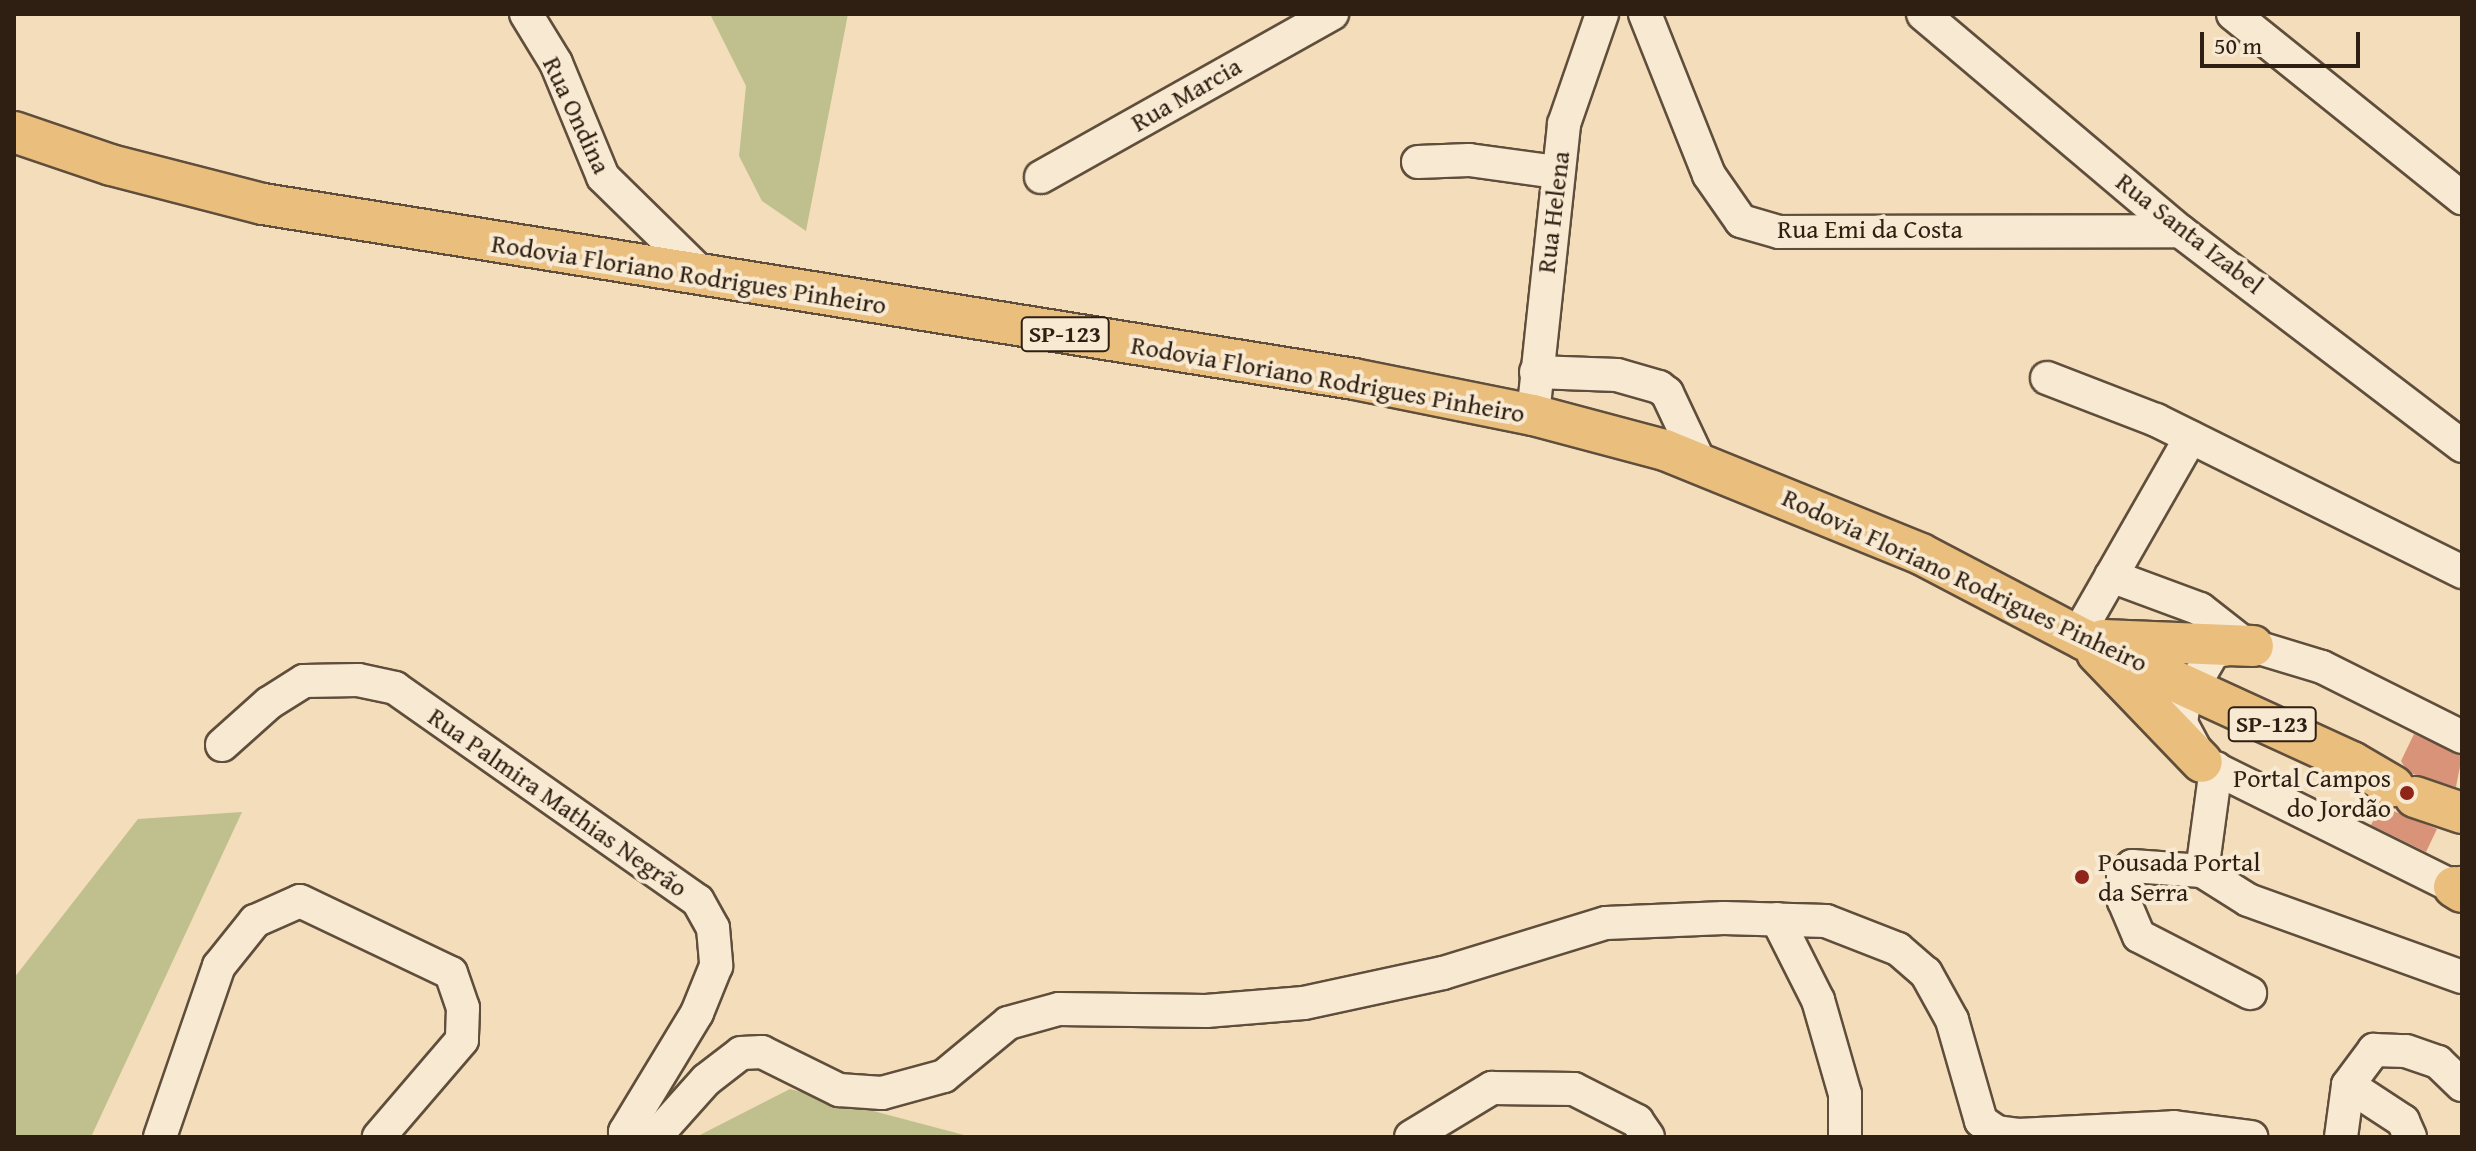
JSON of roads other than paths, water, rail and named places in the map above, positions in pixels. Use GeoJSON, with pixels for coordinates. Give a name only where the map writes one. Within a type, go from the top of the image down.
{"type":"FeatureCollection","features":[{"type":"Feature","properties":{"kind":"main road","name":"Rodovia Floriano Rodrigues Pinheiro"},"geometry":{"type":"LineString","coordinates":[[14,132],[111,165],[263,204],[1354,379],[1533,415],[1700,463],[1921,554],[2080,637],[2462,811]]}},
{"type":"Feature","properties":{"kind":"main road"},"geometry":{"type":"LineString","coordinates":[[2080,637],[2249,645]]}},
{"type":"Feature","properties":{"kind":"main road"},"geometry":{"type":"LineString","coordinates":[[2080,637],[2209,765]]}},
{"type":"Feature","properties":{"kind":"street","name":"Rua Ondina"},"geometry":{"type":"LineString","coordinates":[[526,14],[556,63],[603,177],[704,276]]}},
{"type":"Feature","properties":{"kind":"street","name":"Rua Marcia"},"geometry":{"type":"LineString","coordinates":[[1041,177],[1332,14]]}},
{"type":"Feature","properties":{"kind":"street","name":"Rua Helena"},"geometry":{"type":"LineString","coordinates":[[1533,415],[1564,124],[1602,14]]}},
{"type":"Feature","properties":{"kind":"street","name":"Rua Emi da Costa"},"geometry":{"type":"LineString","coordinates":[[1645,14],[1709,175],[1741,221],[1779,232],[2180,231]]}},
{"type":"Feature","properties":{"kind":"street","name":"Rua Santa Izabel"},"geometry":{"type":"LineString","coordinates":[[1923,14],[2180,231],[2462,446]]}},
{"type":"Feature","properties":{"kind":"street"},"geometry":{"type":"LineString","coordinates":[[2233,14],[2462,198]]}},
{"type":"Feature","properties":{"kind":"street"},"geometry":{"type":"LineString","coordinates":[[1418,162],[1469,160],[1557,172]]}},
{"type":"Feature","properties":{"kind":"street"},"geometry":{"type":"LineString","coordinates":[[1536,372],[1617,375],[1659,387],[1667,393],[1700,463]]}},
{"type":"Feature","properties":{"kind":"street"},"geometry":{"type":"LineString","coordinates":[[2047,378],[2191,437],[2462,572]]}},
{"type":"Feature","properties":{"kind":"street"},"geometry":{"type":"LineString","coordinates":[[2080,637],[2111,576],[2191,437]]}},
{"type":"Feature","properties":{"kind":"street"},"geometry":{"type":"LineString","coordinates":[[2111,576],[2200,609],[2249,645],[2322,667],[2462,737]]}},
{"type":"Feature","properties":{"kind":"street"},"geometry":{"type":"LineString","coordinates":[[2249,645],[2214,651],[2192,686],[2181,723],[2209,765],[2459,887]]}},
{"type":"Feature","properties":{"kind":"street","name":"Rua Palmira Mathias Negrão"},"geometry":{"type":"LineString","coordinates":[[222,745],[269,703],[304,681],[358,680],[395,688],[698,901],[713,928],[716,966],[697,1013],[625,1132],[636,1137]]}},
{"type":"Feature","properties":{"kind":"street"},"geometry":{"type":"LineString","coordinates":[[2202,871],[2209,765]]}},
{"type":"Feature","properties":{"kind":"street"},"geometry":{"type":"LineString","coordinates":[[2250,993],[2139,936],[2124,901],[2123,878],[2132,866],[2202,871],[2248,900],[2462,977]]}},
{"type":"Feature","properties":{"kind":"street"},"geometry":{"type":"LineString","coordinates":[[160,1137],[219,966],[255,921],[300,901],[451,973],[459,996],[462,1040],[379,1137]]}},
{"type":"Feature","properties":{"kind":"street"},"geometry":{"type":"LineString","coordinates":[[1777,919],[1818,1000],[1845,1094],[1845,1137]]}},
{"type":"Feature","properties":{"kind":"street"},"geometry":{"type":"LineString","coordinates":[[655,1137],[706,1080],[741,1053],[762,1052],[839,1090],[882,1093],[944,1076],[1008,1023],[1059,1009],[1206,1011],[1304,1003],[1443,973],[1606,923],[1777,919],[1826,921],[1898,949],[1926,973],[1952,1020],[1981,1121],[1997,1132],[2018,1135],[2174,1127],[2251,1137]]}},
{"type":"Feature","properties":{"kind":"street"},"geometry":{"type":"LineString","coordinates":[[2341,1137],[2348,1085],[2374,1050],[2406,1051],[2438,1062],[2462,1085]]}},
{"type":"Feature","properties":{"kind":"street"},"geometry":{"type":"LineString","coordinates":[[2348,1085],[2403,1121],[2410,1137]]}},
{"type":"Feature","properties":{"kind":"street"},"geometry":{"type":"LineString","coordinates":[[1411,1137],[1492,1088],[1574,1089],[1637,1121],[1648,1137]]}},
{"type":"Feature","properties":{"kind":"place","name":"Portal Campos do Jordão"},"geometry":{"type":"Point","coordinates":[2407,793]}},
{"type":"Feature","properties":{"kind":"place","name":"Pousada Portal da Serra"},"geometry":{"type":"Point","coordinates":[2082,877]}}]}
